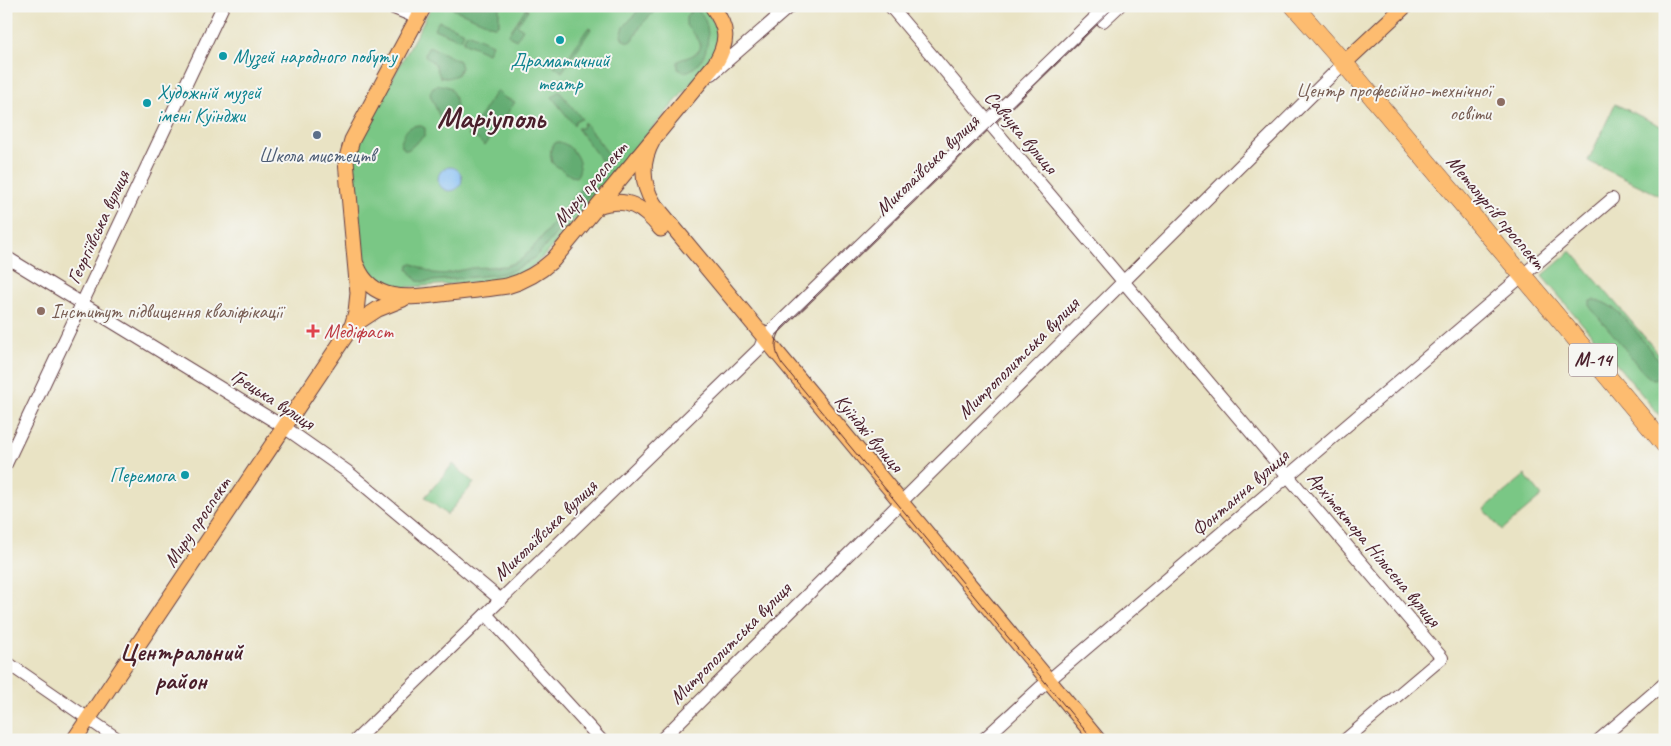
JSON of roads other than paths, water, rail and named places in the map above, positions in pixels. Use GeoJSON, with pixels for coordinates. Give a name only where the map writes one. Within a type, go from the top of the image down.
{"type":"FeatureCollection","features":[{"type":"Feature","properties":{"kind":"highway","name":"Металургів проспект"},"geometry":{"type":"LineString","coordinates":[[1294,6],[1665,445]]}},
{"type":"Feature","properties":{"kind":"main road","name":"Миру проспект"},"geometry":{"type":"LineString","coordinates":[[352,326],[378,309],[407,298],[507,286],[526,279],[543,269],[553,260],[653,140],[700,83],[721,54],[725,39],[723,24],[712,6]]}},
{"type":"Feature","properties":{"kind":"main road","name":"Митрополитська вулиця"},"geometry":{"type":"LineString","coordinates":[[1344,63],[1405,6]]}},
{"type":"Feature","properties":{"kind":"main road","name":"Миру проспект"},"geometry":{"type":"LineString","coordinates":[[74,740],[352,326],[358,303],[346,161],[348,150],[421,12]]}},
{"type":"Feature","properties":{"kind":"main road","name":"Куїнджі вулиця"},"geometry":{"type":"LineString","coordinates":[[653,140],[646,155],[644,171],[650,198],[658,209],[764,343],[1045,684],[1098,740]]}},
{"type":"Feature","properties":{"kind":"main road","name":"Куїнджі вулиця"},"geometry":{"type":"LineString","coordinates":[[598,206],[621,202],[634,205],[646,212],[764,343]]}},
{"type":"Feature","properties":{"kind":"main road","name":"Миру проспект"},"geometry":{"type":"LineString","coordinates":[[356,265],[362,277],[376,289],[389,295],[407,298]]}},
{"type":"Feature","properties":{"kind":"main road","name":"Куїнджі вулиця"},"geometry":{"type":"LineString","coordinates":[[1045,684],[1085,740]]}},
{"type":"Feature","properties":{"kind":"street","name":"Георгіївська вулиця"},"geometry":{"type":"LineString","coordinates":[[6,464],[223,6]]}},
{"type":"Feature","properties":{"kind":"street"},"geometry":{"type":"LineString","coordinates":[[390,6],[421,12]]}},
{"type":"Feature","properties":{"kind":"street"},"geometry":{"type":"LineString","coordinates":[[700,83],[790,6]]}},
{"type":"Feature","properties":{"kind":"street","name":"Савчука вулиця"},"geometry":{"type":"LineString","coordinates":[[890,6],[1123,282]]}},
{"type":"Feature","properties":{"kind":"street","name":"Миколаївська вулиця"},"geometry":{"type":"LineString","coordinates":[[990,125],[1107,6]]}},
{"type":"Feature","properties":{"kind":"street","name":"Миколаївська вулиця"},"geometry":{"type":"LineString","coordinates":[[356,740],[990,125],[1119,6]]}},
{"type":"Feature","properties":{"kind":"street","name":"Митрополитська вулиця"},"geometry":{"type":"LineString","coordinates":[[661,740],[1344,63]]}},
{"type":"Feature","properties":{"kind":"street","name":"Фонтанна вулиця"},"geometry":{"type":"LineString","coordinates":[[984,740],[1045,684],[1612,199]]}},
{"type":"Feature","properties":{"kind":"street","name":"Грецька вулиця"},"geometry":{"type":"LineString","coordinates":[[6,257],[284,427],[348,472],[501,600]]}},
{"type":"Feature","properties":{"kind":"street","name":"Архітектора Нільсена вулиця"},"geometry":{"type":"LineString","coordinates":[[1123,282],[1442,658],[1345,740]]}},
{"type":"Feature","properties":{"kind":"street"},"geometry":{"type":"LineString","coordinates":[[486,614],[601,740]]}},
{"type":"Feature","properties":{"kind":"street"},"geometry":{"type":"LineString","coordinates":[[6,662],[119,740]]}},
{"type":"Feature","properties":{"kind":"street"},"geometry":{"type":"LineString","coordinates":[[1599,740],[1665,683]]}},
{"type":"Feature","properties":{"kind":"water"},"geometry":{"type":"Polygon","coordinates":[[[450,167],[458,171],[462,179],[458,187],[450,191],[442,187],[438,179],[442,171],[450,167]]]}},
{"type":"Feature","properties":{"kind":"tram line"},"geometry":{"type":"LineString","coordinates":[[1093,740],[782,364],[776,346],[782,328],[1115,6]]}},
{"type":"Feature","properties":{"kind":"place","name":"Драматичний театр"},"geometry":{"type":"Point","coordinates":[560,40]}},
{"type":"Feature","properties":{"kind":"place","name":"Музей народного побуту"},"geometry":{"type":"Point","coordinates":[223,56]}},
{"type":"Feature","properties":{"kind":"place","name":"Центр професійно-технічної освіти"},"geometry":{"type":"Point","coordinates":[1501,102]}},
{"type":"Feature","properties":{"kind":"place","name":"Художній музей імені Куїнджи"},"geometry":{"type":"Point","coordinates":[147,103]}},
{"type":"Feature","properties":{"kind":"place","name":"Школа мистецтв"},"geometry":{"type":"Point","coordinates":[317,135]}},
{"type":"Feature","properties":{"kind":"place","name":"Інститут підвищення кваліфікації"},"geometry":{"type":"Point","coordinates":[41,311]}},
{"type":"Feature","properties":{"kind":"place","name":"Медіфаст"},"geometry":{"type":"Point","coordinates":[313,331]}},
{"type":"Feature","properties":{"kind":"place","name":"Перемога"},"geometry":{"type":"Point","coordinates":[185,475]}},
{"type":"Feature","properties":{"kind":"district","name":"Маріуполь"},"geometry":{"type":"Point","coordinates":[491,118]}},
{"type":"Feature","properties":{"kind":"district","name":"Центральний район"},"geometry":{"type":"Point","coordinates":[181,666]}}]}
